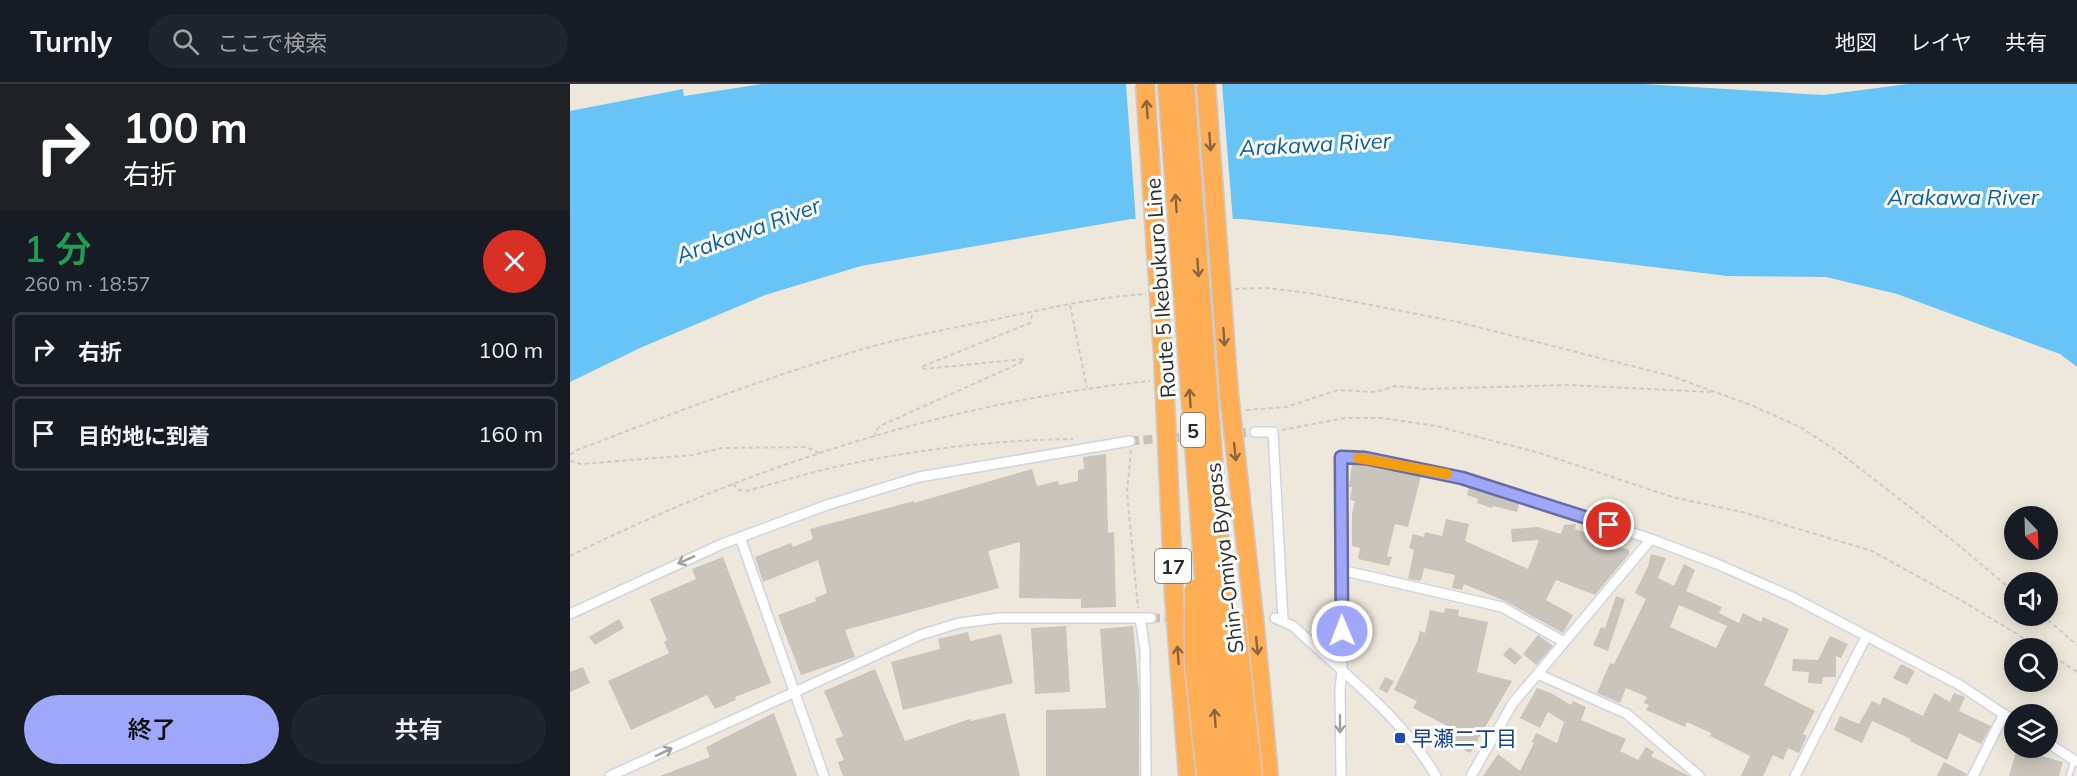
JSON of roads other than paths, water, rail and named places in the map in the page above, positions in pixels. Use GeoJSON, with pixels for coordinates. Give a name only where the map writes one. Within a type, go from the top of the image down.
{"type":"FeatureCollection","features":[{"type":"Feature","properties":{"kind":"highway","name":"Shin-Omiya Bypass"},"geometry":{"type":"LineString","coordinates":[[1145,84],[1165,380],[1174,595],[1188,776]]}},
{"type":"Feature","properties":{"kind":"highway","name":"Route 5 Ikebukuro Line"},"geometry":{"type":"LineString","coordinates":[[1167,84],[1237,776]]}},
{"type":"Feature","properties":{"kind":"highway","name":"Route 5 Ikebukuro Line"},"geometry":{"type":"LineString","coordinates":[[1185,84],[1219,776]]}},
{"type":"Feature","properties":{"kind":"highway","name":"Shin-Omiya Bypass"},"geometry":{"type":"LineString","coordinates":[[1206,84],[1229,394],[1269,776]]}},
{"type":"Feature","properties":{"kind":"highway"},"geometry":{"type":"LineString","coordinates":[[1203,447],[1194,666],[1206,776]]}},
{"type":"Feature","properties":{"kind":"highway"},"geometry":{"type":"LineString","coordinates":[[1203,447],[1242,659],[1253,776]]}},
{"type":"Feature","properties":{"kind":"street"},"geometry":{"type":"LineString","coordinates":[[1255,432],[1273,432],[1279,619],[1293,626],[1405,733],[1436,776]]}},
{"type":"Feature","properties":{"kind":"street"},"geometry":{"type":"LineString","coordinates":[[570,614],[740,537],[826,506],[920,477],[1130,441]]}},
{"type":"Feature","properties":{"kind":"street"},"geometry":{"type":"LineString","coordinates":[[1341,776],[1341,457],[1365,458],[1462,478],[1651,539],[1717,564],[1790,596],[1958,684],[2004,714],[1973,776]]}},
{"type":"Feature","properties":{"kind":"street"},"geometry":{"type":"LineString","coordinates":[[740,537],[824,776]]}},
{"type":"Feature","properties":{"kind":"street"},"geometry":{"type":"LineString","coordinates":[[1471,776],[1513,703],[1651,539]]}},
{"type":"Feature","properties":{"kind":"street"},"geometry":{"type":"LineString","coordinates":[[1341,570],[1502,607],[1564,642]]}},
{"type":"Feature","properties":{"kind":"street"},"geometry":{"type":"LineString","coordinates":[[610,776],[920,635],[959,623],[999,618],[1151,618]]}},
{"type":"Feature","properties":{"kind":"street"},"geometry":{"type":"LineString","coordinates":[[1140,618],[1145,650],[1146,776]]}},
{"type":"Feature","properties":{"kind":"street"},"geometry":{"type":"LineString","coordinates":[[1795,776],[1866,637]]}},
{"type":"Feature","properties":{"kind":"street"},"geometry":{"type":"LineString","coordinates":[[1538,674],[1627,714],[1699,776]]}},
{"type":"Feature","properties":{"kind":"street"},"geometry":{"type":"LineString","coordinates":[[2058,750],[2075,761]]}},
{"type":"Feature","properties":{"kind":"lane"},"geometry":{"type":"LineString","coordinates":[[2069,776],[2075,761]]}},
{"type":"Feature","properties":{"kind":"water","name":"Arakawa River"},"geometry":{"type":"Polygon","coordinates":[[[762,84],[1643,84],[1823,95],[1908,84],[2077,84],[2077,367],[2060,354],[1897,294],[1826,277],[1727,276],[1242,219],[1131,219],[861,266],[765,295],[640,348],[570,382],[570,111],[683,89],[684,96],[762,84]]]}},
{"type":"Feature","properties":{"kind":"tunnel"},"geometry":{"type":"LineString","coordinates":[[1210,435],[1255,432]]}},
{"type":"Feature","properties":{"kind":"tunnel"},"geometry":{"type":"LineString","coordinates":[[1130,441],[1197,436]]}},
{"type":"Feature","properties":{"kind":"tunnel"},"geometry":{"type":"LineString","coordinates":[[1151,618],[1179,618]]}},
{"type":"Feature","properties":{"kind":"place","name":"早瀬二丁目"},"geometry":{"type":"Point","coordinates":[1400,738]}}]}
